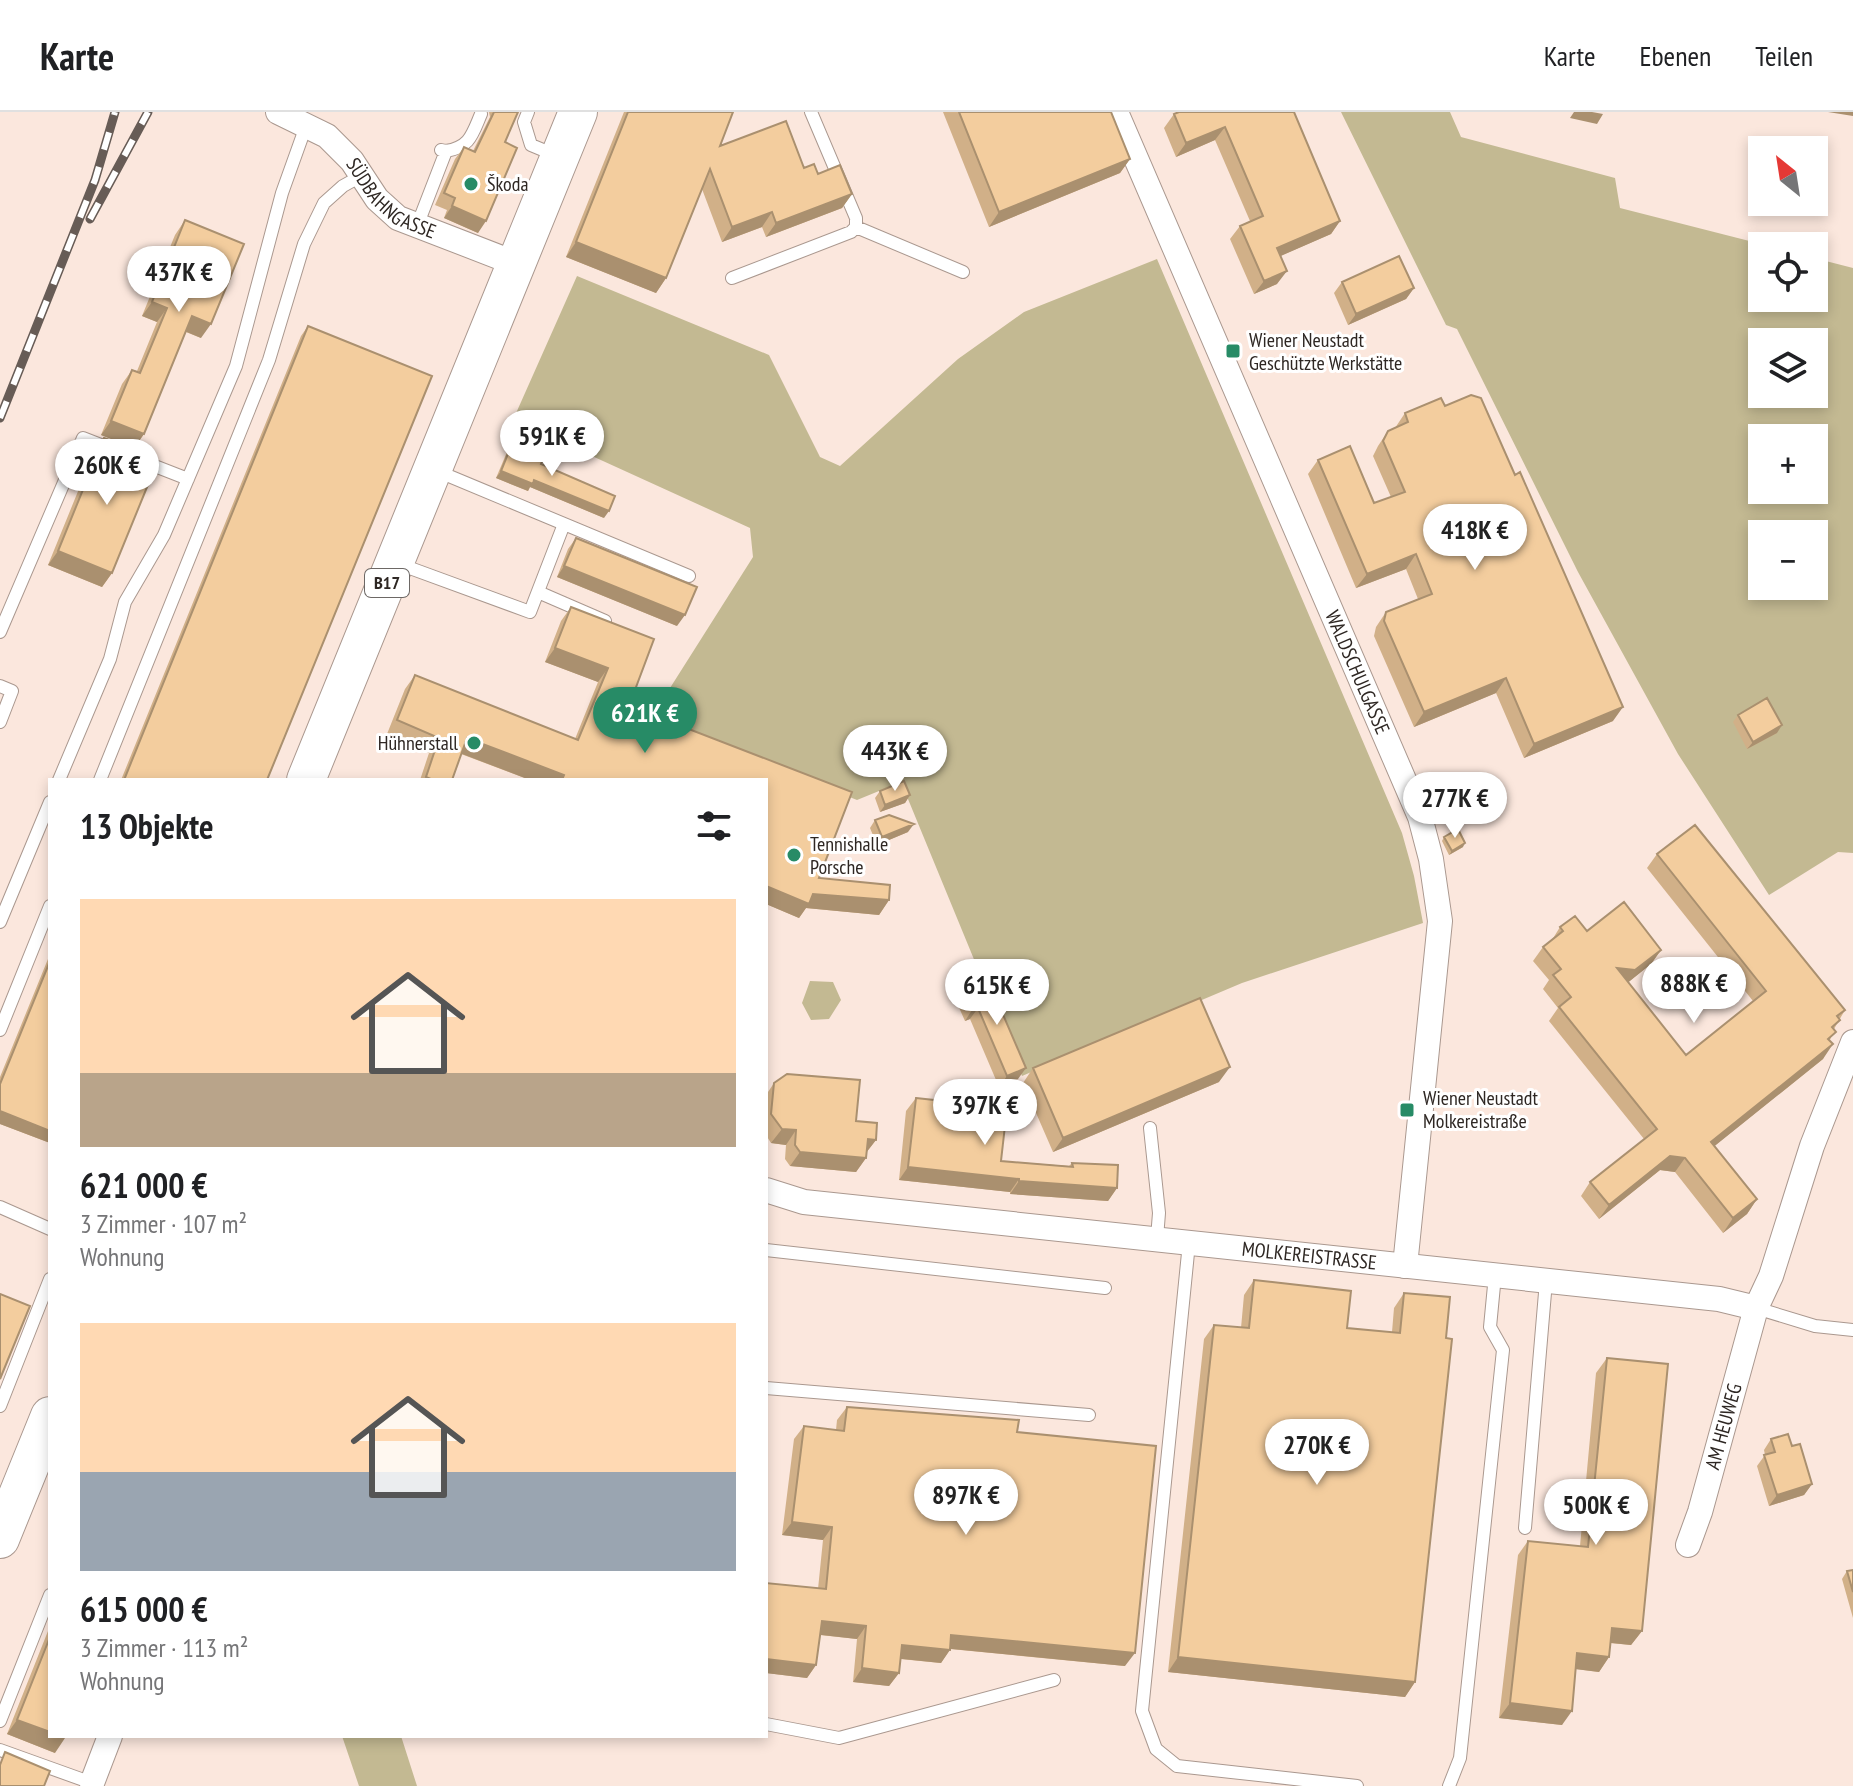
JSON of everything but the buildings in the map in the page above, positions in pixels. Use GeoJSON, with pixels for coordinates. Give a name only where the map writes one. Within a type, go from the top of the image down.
{"type":"FeatureCollection","features":[{"type":"Feature","properties":{"kind":"main road","name":"B17"},"geometry":{"type":"LineString","coordinates":[[307,778],[578,112]]}},
{"type":"Feature","properties":{"kind":"main road"},"geometry":{"type":"LineString","coordinates":[[0,1539],[48,1421]]}},
{"type":"Feature","properties":{"kind":"street","name":"SÜDBAHNGASSE"},"geometry":{"type":"LineString","coordinates":[[278,112],[327,136],[352,161],[377,199],[398,218],[517,264]]}},
{"type":"Feature","properties":{"kind":"street","name":"WALDSCHULGASSE"},"geometry":{"type":"LineString","coordinates":[[1116,112],[1420,817],[1431,859],[1440,921],[1405,1266]]}},
{"type":"Feature","properties":{"kind":"street","name":"AM HEUWEG"},"geometry":{"type":"LineString","coordinates":[[1688,1545],[1700,1512],[1756,1308],[1771,1276],[1812,1146],[1853,1042]]}},
{"type":"Feature","properties":{"kind":"street","name":"MOLKEREISTRASSE"},"geometry":{"type":"LineString","coordinates":[[768,1191],[804,1202],[1719,1299],[1756,1308]]}},
{"type":"Feature","properties":{"kind":"street"},"geometry":{"type":"LineString","coordinates":[[92,1783],[109,1738]]}},
{"type":"Feature","properties":{"kind":"lane"},"geometry":{"type":"LineString","coordinates":[[528,112],[524,122],[531,145],[560,157]]}},
{"type":"Feature","properties":{"kind":"lane"},"geometry":{"type":"LineString","coordinates":[[732,278],[851,232],[856,227],[856,218],[811,112]]}},
{"type":"Feature","properties":{"kind":"lane"},"geometry":{"type":"LineString","coordinates":[[417,226],[444,150],[461,148],[471,137],[481,114]]}},
{"type":"Feature","properties":{"kind":"lane"},"geometry":{"type":"LineString","coordinates":[[60,778],[110,659],[125,602],[164,535],[236,366],[282,193],[306,126]]}},
{"type":"Feature","properties":{"kind":"lane"},"geometry":{"type":"LineString","coordinates":[[101,778],[269,360],[304,244],[324,203],[343,186],[361,176]]}},
{"type":"Feature","properties":{"kind":"lane"},"geometry":{"type":"LineString","coordinates":[[856,227],[963,272]]}},
{"type":"Feature","properties":{"kind":"lane"},"geometry":{"type":"LineString","coordinates":[[0,632],[83,438],[188,479]]}},
{"type":"Feature","properties":{"kind":"lane"},"geometry":{"type":"LineString","coordinates":[[434,470],[689,576]]}},
{"type":"Feature","properties":{"kind":"lane"},"geometry":{"type":"LineString","coordinates":[[396,563],[530,612],[564,524]]}},
{"type":"Feature","properties":{"kind":"lane"},"geometry":{"type":"LineString","coordinates":[[538,592],[611,623]]}},
{"type":"Feature","properties":{"kind":"lane"},"geometry":{"type":"LineString","coordinates":[[0,686],[12,691],[0,722]]}},
{"type":"Feature","properties":{"kind":"lane"},"geometry":{"type":"LineString","coordinates":[[0,922],[48,807]]}},
{"type":"Feature","properties":{"kind":"lane"},"geometry":{"type":"LineString","coordinates":[[0,1030],[48,911]]}},
{"type":"Feature","properties":{"kind":"lane"},"geometry":{"type":"LineString","coordinates":[[1150,1128],[1159,1213],[1157,1238]]}},
{"type":"Feature","properties":{"kind":"lane"},"geometry":{"type":"LineString","coordinates":[[0,1207],[48,1228]]}},
{"type":"Feature","properties":{"kind":"lane"},"geometry":{"type":"LineString","coordinates":[[1189,1243],[1142,1711],[1156,1749],[1177,1766],[1357,1786]]}},
{"type":"Feature","properties":{"kind":"lane"},"geometry":{"type":"LineString","coordinates":[[768,1250],[1105,1288]]}},
{"type":"Feature","properties":{"kind":"lane"},"geometry":{"type":"LineString","coordinates":[[1449,1786],[1460,1758],[1503,1350],[1490,1327],[1495,1275]]}},
{"type":"Feature","properties":{"kind":"lane"},"geometry":{"type":"LineString","coordinates":[[1525,1528],[1546,1281]]}},
{"type":"Feature","properties":{"kind":"lane"},"geometry":{"type":"LineString","coordinates":[[0,1406],[48,1284]]}},
{"type":"Feature","properties":{"kind":"lane","name":"MOLKEREISTRASSE"},"geometry":{"type":"LineString","coordinates":[[1756,1308],[1815,1326],[1853,1330]]}},
{"type":"Feature","properties":{"kind":"lane"},"geometry":{"type":"LineString","coordinates":[[768,1388],[1089,1415]]}},
{"type":"Feature","properties":{"kind":"lane"},"geometry":{"type":"LineString","coordinates":[[0,1721],[48,1600]]}},
{"type":"Feature","properties":{"kind":"lane"},"geometry":{"type":"LineString","coordinates":[[768,1724],[839,1738],[1054,1680]]}},
{"type":"Feature","properties":{"kind":"lane"},"geometry":{"type":"LineString","coordinates":[[0,1750],[92,1783]]}},
{"type":"Feature","properties":{"kind":"lane"},"geometry":{"type":"LineString","coordinates":[[53,1786],[60,1772]]}},
{"type":"Feature","properties":{"kind":"shaded area"},"geometry":{"type":"Polygon","coordinates":[[[1341,112],[1450,112],[1461,137],[1615,178],[1620,208],[1748,241],[1748,312],[1828,312],[1828,262],[1853,268],[1853,853],[1838,852],[1769,895],[1678,754],[1578,572],[1457,329],[1446,325],[1341,112]]]}},
{"type":"Feature","properties":{"kind":"shaded area"},"geometry":{"type":"Polygon","coordinates":[[[1157,259],[1402,833],[1423,923],[1242,983],[1022,1076],[901,782],[857,800],[651,718],[753,557],[750,528],[513,420],[577,276],[769,355],[820,457],[840,466],[958,359],[1024,312],[1157,259]]]}},
{"type":"Feature","properties":{"kind":"shaded area"},"geometry":{"type":"Polygon","coordinates":[[[810,981],[833,982],[841,1000],[829,1019],[811,1020],[802,1003],[810,981]]]}},
{"type":"Feature","properties":{"kind":"shaded area"},"geometry":{"type":"Polygon","coordinates":[[[343,1738],[402,1738],[417,1786],[359,1786],[343,1738]]]}},
{"type":"Feature","properties":{"kind":"railway"},"geometry":{"type":"LineString","coordinates":[[0,418],[95,180],[115,112]]}},
{"type":"Feature","properties":{"kind":"railway"},"geometry":{"type":"LineString","coordinates":[[90,219],[148,112]]}},
{"type":"Feature","properties":{"kind":"place","name":"Škoda"},"geometry":{"type":"Point","coordinates":[471,184]}},
{"type":"Feature","properties":{"kind":"place","name":"Wiener Neustadt Geschützte Werkstätte"},"geometry":{"type":"Point","coordinates":[1233,351]}},
{"type":"Feature","properties":{"kind":"place","name":"Hühnerstall"},"geometry":{"type":"Point","coordinates":[474,743]}},
{"type":"Feature","properties":{"kind":"place","name":"Tennishalle Porsche"},"geometry":{"type":"Point","coordinates":[794,855]}},
{"type":"Feature","properties":{"kind":"place","name":"Wiener Neustadt Molkereistraße"},"geometry":{"type":"Point","coordinates":[1407,1110]}}]}
